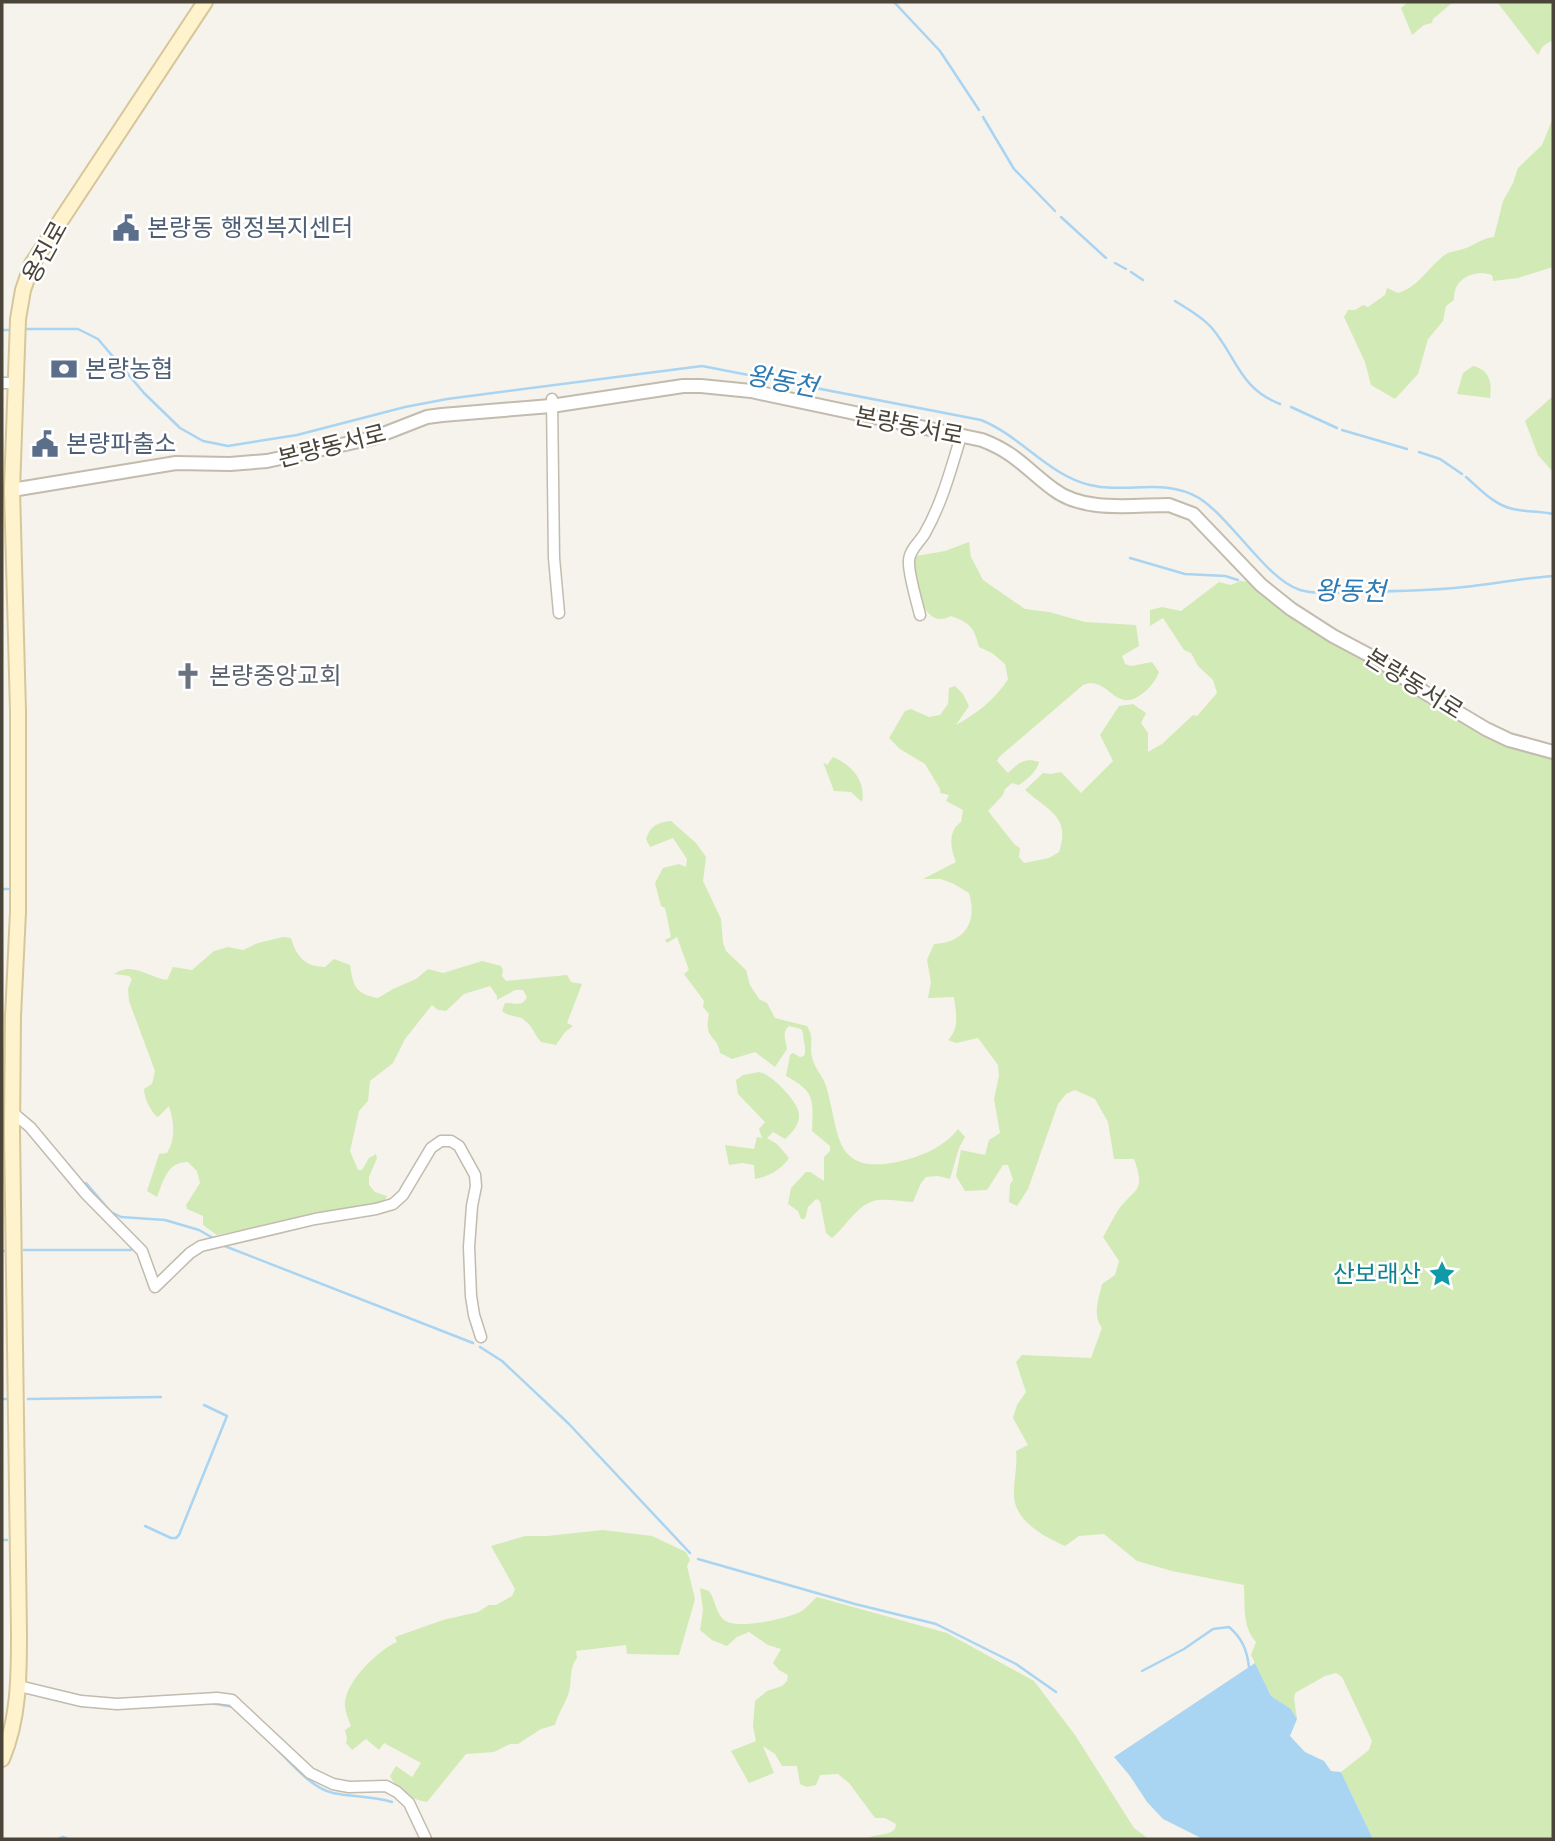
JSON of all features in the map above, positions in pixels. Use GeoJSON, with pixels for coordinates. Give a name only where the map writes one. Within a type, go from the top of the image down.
{"type":"FeatureCollection","features":[{"type":"Feature","properties":{"kind":"main road","name":"용진로"},"geometry":{"type":"LineString","coordinates":[[2,1759],[13,1727],[19,1686],[12,1112],[18,912],[18,711],[8,383],[23,290],[32,264],[205,2]]}},
{"type":"Feature","properties":{"kind":"street","name":"본량동서로"},"geometry":{"type":"LineString","coordinates":[[12,490],[176,463],[230,464],[267,461],[373,438],[427,417],[682,386],[751,391],[982,440],[1012,454],[1054,490],[1080,503],[1169,505],[1193,514],[1253,577],[1291,609],[1332,636],[1382,662],[1424,692],[1486,729],[1509,740],[1553,752]]}},
{"type":"Feature","properties":{"kind":"street"},"geometry":{"type":"LineString","coordinates":[[552,402],[554,558],[559,613]]}},
{"type":"Feature","properties":{"kind":"street"},"geometry":{"type":"LineString","coordinates":[[920,615],[909,561],[914,547],[932,522],[961,436]]}},
{"type":"Feature","properties":{"kind":"street"},"geometry":{"type":"LineString","coordinates":[[12,1112],[30,1127],[86,1194],[142,1251],[155,1287],[201,1246],[314,1219],[393,1204],[403,1195],[431,1148],[441,1141],[451,1141],[459,1146],[475,1175],[469,1247],[474,1315],[481,1337]]}},
{"type":"Feature","properties":{"kind":"street"},"geometry":{"type":"LineString","coordinates":[[19,1686],[81,1701],[117,1704],[217,1698],[232,1700],[310,1773],[333,1784],[386,1786],[397,1792],[409,1803],[426,1839]]}},
{"type":"Feature","properties":{"kind":"green space"},"geometry":{"type":"Polygon","coordinates":[[[1408,2],[1453,2],[1433,19],[1432,23],[1424,25],[1412,35],[1401,8],[1408,2]]]}},
{"type":"Feature","properties":{"kind":"green space"},"geometry":{"type":"Polygon","coordinates":[[[1497,2],[1553,2],[1553,40],[1543,46],[1538,55],[1497,2]]]}},
{"type":"Feature","properties":{"kind":"green space"},"geometry":{"type":"Polygon","coordinates":[[[1553,118],[1553,267],[1518,278],[1493,281],[1492,275],[1485,273],[1466,277],[1457,286],[1454,300],[1446,306],[1443,321],[1428,339],[1418,374],[1395,399],[1371,385],[1365,362],[1344,317],[1348,310],[1355,310],[1363,305],[1368,307],[1385,295],[1387,288],[1398,293],[1405,290],[1446,254],[1494,237],[1503,201],[1518,168],[1542,145],[1553,118]]]}},
{"type":"Feature","properties":{"kind":"green space"},"geometry":{"type":"Polygon","coordinates":[[[1473,366],[1489,378],[1490,398],[1457,394],[1463,373],[1473,366]]]}},
{"type":"Feature","properties":{"kind":"green space"},"geometry":{"type":"Polygon","coordinates":[[[1553,396],[1553,472],[1538,455],[1525,421],[1553,396]]]}},
{"type":"Feature","properties":{"kind":"green space"},"geometry":{"type":"Polygon","coordinates":[[[969,542],[971,557],[983,580],[1025,609],[1049,612],[1085,622],[1136,625],[1139,646],[1122,656],[1125,664],[1131,666],[1152,662],[1159,672],[1148,689],[1132,699],[1118,698],[1092,683],[1083,685],[999,757],[997,761],[1008,773],[1022,762],[1039,762],[1025,781],[1019,785],[1012,783],[1005,789],[988,811],[1020,848],[1019,857],[1024,863],[1049,858],[1059,852],[1062,840],[1060,823],[1055,816],[1025,790],[1043,773],[1061,772],[1081,793],[1113,761],[1100,735],[1119,706],[1133,704],[1146,713],[1141,723],[1148,733],[1148,752],[1162,744],[1193,715],[1197,716],[1217,693],[1213,680],[1198,666],[1191,653],[1184,650],[1163,618],[1150,626],[1150,610],[1162,607],[1181,611],[1219,582],[1231,585],[1240,581],[1251,582],[1393,675],[1419,697],[1449,716],[1483,734],[1553,757],[1553,1839],[1373,1839],[1341,1772],[1369,1750],[1372,1741],[1342,1677],[1336,1673],[1325,1676],[1295,1693],[1297,1719],[1291,1709],[1271,1696],[1251,1655],[1256,1642],[1246,1622],[1244,1585],[1137,1561],[1104,1534],[1079,1536],[1065,1546],[1033,1528],[1016,1506],[1016,1451],[1028,1445],[1013,1418],[1017,1405],[1026,1392],[1016,1362],[1022,1355],[1091,1358],[1102,1328],[1097,1312],[1102,1284],[1115,1275],[1119,1261],[1103,1237],[1117,1212],[1136,1190],[1139,1179],[1134,1159],[1114,1159],[1108,1122],[1095,1099],[1075,1090],[1066,1094],[1058,1104],[1028,1189],[1017,1206],[1009,1202],[1010,1184],[1013,1180],[1008,1165],[1003,1165],[987,1190],[965,1191],[956,1176],[961,1150],[985,1155],[989,1140],[1000,1133],[994,1099],[999,1076],[998,1065],[978,1038],[956,1043],[948,1040],[956,1025],[954,997],[928,998],[931,982],[927,960],[934,944],[953,940],[961,935],[970,922],[972,913],[969,893],[941,879],[923,879],[956,862],[951,840],[954,830],[961,822],[963,810],[946,801],[949,795],[940,793],[925,764],[900,749],[889,738],[905,711],[911,709],[929,717],[940,715],[948,704],[949,688],[955,686],[969,706],[956,725],[985,705],[1008,679],[1005,664],[979,647],[970,627],[951,616],[941,619],[932,617],[921,601],[912,560],[916,556],[945,551],[969,542]]]}},
{"type":"Feature","properties":{"kind":"green space"},"geometry":{"type":"Polygon","coordinates":[[[833,757],[852,769],[860,781],[862,802],[851,792],[834,791],[823,762],[827,765],[833,757]]]}},
{"type":"Feature","properties":{"kind":"green space"},"geometry":{"type":"Polygon","coordinates":[[[671,821],[696,843],[706,857],[703,881],[721,919],[726,951],[746,970],[750,985],[759,999],[767,1003],[775,1018],[807,1026],[811,1034],[813,1061],[826,1086],[842,1146],[850,1156],[860,1162],[897,1162],[938,1146],[958,1129],[965,1137],[950,1179],[926,1177],[913,1202],[883,1200],[865,1205],[832,1238],[826,1233],[820,1201],[816,1199],[808,1207],[805,1219],[801,1219],[798,1211],[788,1204],[791,1188],[806,1172],[824,1181],[824,1157],[830,1151],[830,1146],[812,1131],[812,1104],[808,1092],[786,1076],[790,1055],[793,1053],[804,1056],[803,1033],[801,1029],[789,1026],[785,1031],[787,1049],[775,1067],[755,1052],[732,1059],[720,1053],[717,1043],[709,1033],[709,1014],[703,1007],[704,1001],[684,974],[689,970],[677,937],[667,943],[665,940],[671,937],[665,908],[661,906],[655,883],[663,868],[679,864],[686,867],[687,859],[673,838],[650,847],[646,839],[655,826],[671,821]]]}},
{"type":"Feature","properties":{"kind":"green space"},"geometry":{"type":"Polygon","coordinates":[[[283,937],[291,938],[299,955],[307,963],[325,967],[334,959],[350,965],[356,988],[364,994],[378,998],[416,979],[428,969],[443,973],[482,961],[501,966],[502,976],[506,981],[567,975],[571,982],[582,984],[567,1023],[573,1026],[556,1045],[541,1042],[523,1019],[502,1011],[505,1003],[520,1003],[525,1000],[527,997],[523,990],[515,990],[497,1000],[490,986],[464,994],[446,1011],[438,1010],[432,1005],[405,1039],[393,1063],[370,1081],[368,1101],[359,1111],[350,1151],[358,1170],[362,1170],[369,1158],[376,1154],[369,1185],[375,1192],[387,1196],[385,1200],[378,1204],[217,1235],[203,1225],[203,1216],[187,1209],[186,1205],[200,1183],[197,1171],[188,1162],[175,1165],[171,1169],[164,1178],[157,1197],[147,1191],[159,1154],[167,1153],[170,1147],[173,1136],[172,1118],[169,1106],[158,1117],[147,1100],[144,1089],[152,1084],[155,1071],[129,1001],[128,989],[132,979],[114,974],[121,970],[134,969],[167,980],[173,967],[192,970],[214,951],[228,947],[243,950],[283,937]]]}},
{"type":"Feature","properties":{"kind":"green space"},"geometry":{"type":"Polygon","coordinates":[[[759,1072],[770,1077],[787,1093],[796,1105],[799,1119],[794,1130],[785,1139],[773,1132],[767,1138],[777,1144],[789,1158],[774,1172],[755,1179],[754,1165],[729,1165],[725,1145],[754,1149],[757,1137],[762,1138],[759,1129],[765,1122],[738,1094],[736,1080],[743,1075],[759,1072]]]}},
{"type":"Feature","properties":{"kind":"green space"},"geometry":{"type":"Polygon","coordinates":[[[603,1530],[652,1536],[686,1552],[690,1560],[687,1566],[695,1599],[679,1655],[627,1654],[626,1645],[576,1651],[577,1658],[572,1670],[569,1692],[555,1725],[541,1729],[518,1744],[510,1744],[494,1752],[466,1754],[427,1802],[405,1794],[390,1776],[396,1766],[412,1777],[421,1763],[384,1743],[379,1750],[366,1739],[352,1750],[346,1743],[345,1730],[351,1726],[345,1705],[350,1687],[372,1660],[397,1642],[395,1637],[443,1620],[478,1612],[512,1596],[515,1589],[491,1546],[525,1536],[603,1530]]]}},
{"type":"Feature","properties":{"kind":"green space"},"geometry":{"type":"Polygon","coordinates":[[[700,1588],[709,1591],[721,1617],[730,1623],[750,1624],[784,1618],[800,1612],[817,1597],[947,1633],[1034,1681],[1075,1735],[1134,1828],[1149,1839],[866,1839],[892,1831],[896,1824],[885,1818],[875,1818],[849,1783],[838,1774],[820,1775],[816,1785],[807,1787],[800,1784],[797,1766],[782,1766],[775,1754],[763,1746],[774,1773],[749,1783],[731,1751],[756,1741],[753,1726],[755,1701],[767,1691],[782,1686],[788,1675],[773,1663],[781,1649],[768,1645],[749,1632],[737,1637],[727,1646],[712,1640],[700,1630],[703,1610],[700,1588]]]}},
{"type":"Feature","properties":{"kind":"water"},"geometry":{"type":"Polygon","coordinates":[[[1255,1663],[1271,1696],[1291,1709],[1297,1719],[1290,1736],[1305,1752],[1324,1761],[1331,1771],[1341,1772],[1373,1839],[1203,1839],[1163,1819],[1114,1757],[1255,1663]]]}},
{"type":"Feature","properties":{"kind":"waterway"},"geometry":{"type":"LineString","coordinates":[[894,2],[940,51],[979,110]]}},
{"type":"Feature","properties":{"kind":"waterway"},"geometry":{"type":"LineString","coordinates":[[983,117],[1014,169],[1055,211]]}},
{"type":"Feature","properties":{"kind":"waterway"},"geometry":{"type":"LineString","coordinates":[[1061,217],[1106,258]]}},
{"type":"Feature","properties":{"kind":"waterway"},"geometry":{"type":"LineString","coordinates":[[1115,263],[1126,269]]}},
{"type":"Feature","properties":{"kind":"waterway"},"geometry":{"type":"LineString","coordinates":[[1131,272],[1143,280]]}},
{"type":"Feature","properties":{"kind":"waterway"},"geometry":{"type":"LineString","coordinates":[[1175,301],[1207,323],[1220,338],[1247,381],[1266,397],[1280,404]]}},
{"type":"Feature","properties":{"kind":"waterway","name":"왕동천"},"geometry":{"type":"LineString","coordinates":[[22,329],[78,329],[98,339],[144,393],[180,428],[203,441],[228,446],[297,435],[447,399],[702,366],[981,420],[1075,480],[1104,487],[1159,487],[1186,492],[1211,508],[1275,574],[1300,590],[1329,593],[1424,590],[1553,576]]}},
{"type":"Feature","properties":{"kind":"waterway","name":"왕동천"},"geometry":{"type":"LineString","coordinates":[[2,330],[12,330]]}},
{"type":"Feature","properties":{"kind":"waterway"},"geometry":{"type":"LineString","coordinates":[[1291,407],[1337,428]]}},
{"type":"Feature","properties":{"kind":"waterway"},"geometry":{"type":"LineString","coordinates":[[1342,430],[1407,449]]}},
{"type":"Feature","properties":{"kind":"waterway"},"geometry":{"type":"LineString","coordinates":[[1419,452],[1440,459],[1462,474]]}},
{"type":"Feature","properties":{"kind":"waterway"},"geometry":{"type":"LineString","coordinates":[[1466,477],[1506,507],[1553,514]]}},
{"type":"Feature","properties":{"kind":"waterway"},"geometry":{"type":"LineString","coordinates":[[1130,558],[1185,574],[1225,576],[1238,580]]}},
{"type":"Feature","properties":{"kind":"waterway"},"geometry":{"type":"LineString","coordinates":[[2,889],[8,889]]}},
{"type":"Feature","properties":{"kind":"waterway"},"geometry":{"type":"LineString","coordinates":[[86,1183],[111,1212],[121,1217],[165,1220],[199,1230],[213,1238]]}},
{"type":"Feature","properties":{"kind":"waterway"},"geometry":{"type":"LineString","coordinates":[[222,1245],[473,1343]]}},
{"type":"Feature","properties":{"kind":"waterway"},"geometry":{"type":"LineString","coordinates":[[24,1250],[131,1250]]}},
{"type":"Feature","properties":{"kind":"waterway"},"geometry":{"type":"LineString","coordinates":[[480,1347],[502,1361],[569,1424],[690,1553]]}},
{"type":"Feature","properties":{"kind":"waterway"},"geometry":{"type":"LineString","coordinates":[[28,1399],[161,1397]]}},
{"type":"Feature","properties":{"kind":"waterway"},"geometry":{"type":"LineString","coordinates":[[2,1399],[7,1399]]}},
{"type":"Feature","properties":{"kind":"waterway"},"geometry":{"type":"LineString","coordinates":[[145,1526],[171,1538],[179,1535],[227,1416],[204,1405]]}},
{"type":"Feature","properties":{"kind":"waterway"},"geometry":{"type":"LineString","coordinates":[[2,1540],[7,1540]]}},
{"type":"Feature","properties":{"kind":"waterway"},"geometry":{"type":"LineString","coordinates":[[698,1559],[936,1624],[1016,1664],[1056,1692]]}},
{"type":"Feature","properties":{"kind":"waterway"},"geometry":{"type":"LineString","coordinates":[[1142,1671],[1184,1649],[1213,1629],[1229,1627],[1243,1645],[1249,1667]]}},
{"type":"Feature","properties":{"kind":"waterway"},"geometry":{"type":"LineString","coordinates":[[210,1703],[234,1707]]}},
{"type":"Feature","properties":{"kind":"waterway"},"geometry":{"type":"LineString","coordinates":[[274,1746],[301,1773],[325,1790],[392,1802]]}},
{"type":"Feature","properties":{"kind":"waterway"},"geometry":{"type":"LineString","coordinates":[[58,1839],[68,1839]]}},
{"type":"Feature","properties":{"kind":"place","name":"본량동 행정복지센터"},"geometry":{"type":"Point","coordinates":[126,228]}},
{"type":"Feature","properties":{"kind":"place","name":"본량농협"},"geometry":{"type":"Point","coordinates":[64,369]}},
{"type":"Feature","properties":{"kind":"place","name":"본량파출소"},"geometry":{"type":"Point","coordinates":[45,444]}},
{"type":"Feature","properties":{"kind":"place","name":"본량중앙교회"},"geometry":{"type":"Point","coordinates":[188,676]}},
{"type":"Feature","properties":{"kind":"place","name":"산보래산"},"geometry":{"type":"Point","coordinates":[1442,1274]}}]}
